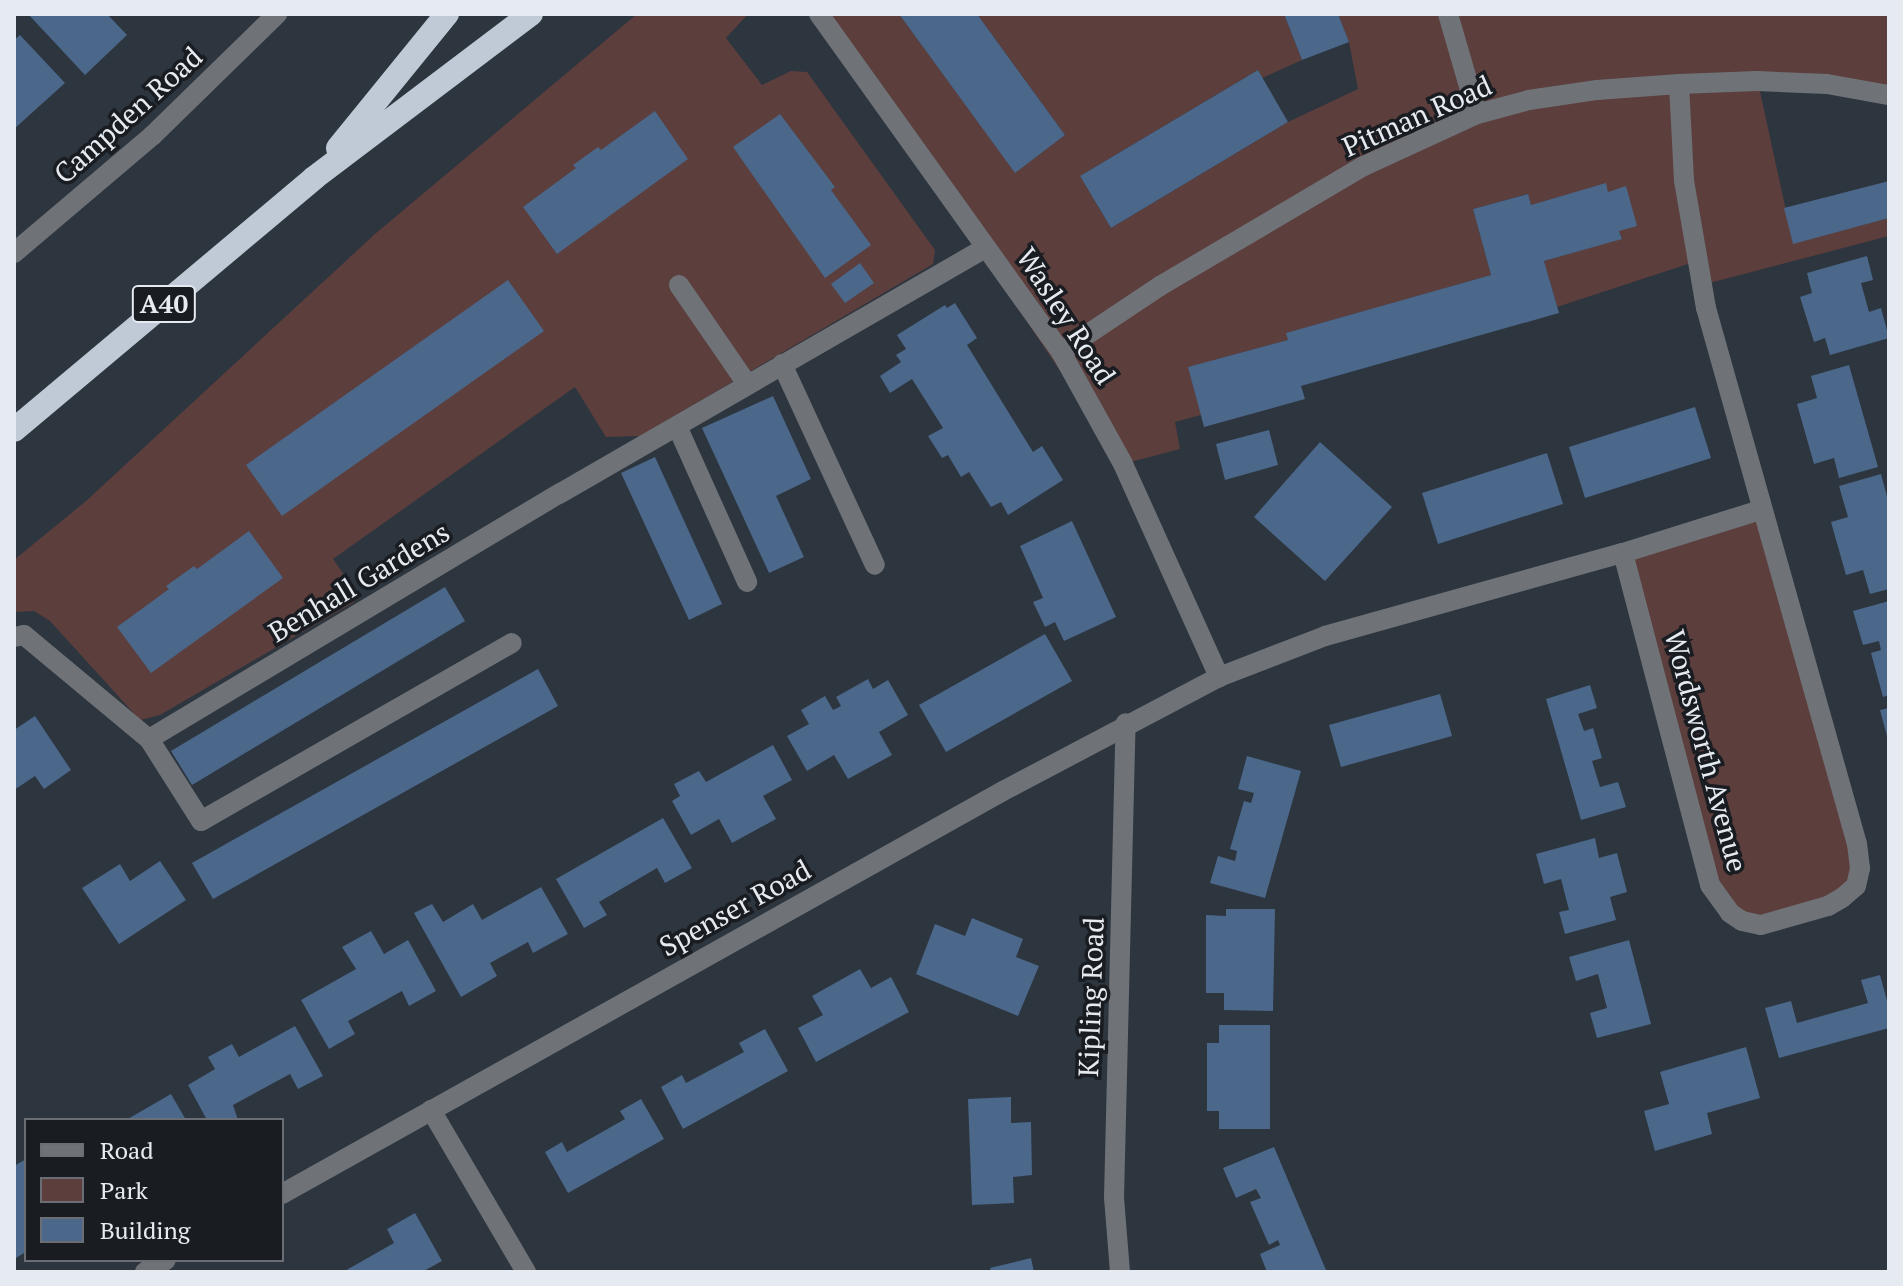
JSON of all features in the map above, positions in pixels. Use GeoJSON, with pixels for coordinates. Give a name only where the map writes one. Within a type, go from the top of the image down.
{"type":"FeatureCollection","features":[{"type":"Feature","properties":{"kind":"highway","name":"A40"},"geometry":{"type":"LineString","coordinates":[[314,178],[447,14]]}},
{"type":"Feature","properties":{"kind":"highway","name":"A40"},"geometry":{"type":"LineString","coordinates":[[14,430],[314,178],[531,14]]}},
{"type":"Feature","properties":{"kind":"street","name":"Campden Road"},"geometry":{"type":"LineString","coordinates":[[14,253],[152,136],[277,14]]}},
{"type":"Feature","properties":{"kind":"street","name":"Wasley Road"},"geometry":{"type":"LineString","coordinates":[[819,14],[1061,352],[1119,456],[1219,677]]}},
{"type":"Feature","properties":{"kind":"street"},"geometry":{"type":"LineString","coordinates":[[1448,14],[1477,114]]}},
{"type":"Feature","properties":{"kind":"street","name":"Pitman Road"},"geometry":{"type":"LineString","coordinates":[[1061,352],[1160,286],[1364,166],[1477,114],[1529,100],[1597,90],[1679,84],[1757,81],[1827,84],[1889,95]]}},
{"type":"Feature","properties":{"kind":"street","name":"Wordsworth Avenue"},"geometry":{"type":"LineString","coordinates":[[1623,553],[1710,885],[1730,913],[1761,925],[1828,906],[1856,886],[1860,868],[1857,844],[1760,510],[1704,297],[1684,180],[1679,84]]}},
{"type":"Feature","properties":{"kind":"street","name":"Benhall Gardens"},"geometry":{"type":"LineString","coordinates":[[149,739],[747,384],[986,247]]}},
{"type":"Feature","properties":{"kind":"street"},"geometry":{"type":"LineString","coordinates":[[679,285],[747,384]]}},
{"type":"Feature","properties":{"kind":"street"},"geometry":{"type":"LineString","coordinates":[[782,364],[875,565]]}},
{"type":"Feature","properties":{"kind":"street"},"geometry":{"type":"LineString","coordinates":[[677,426],[747,582]]}},
{"type":"Feature","properties":{"kind":"street"},"geometry":{"type":"LineString","coordinates":[[1219,677],[1325,636],[1623,553],[1760,510]]}},
{"type":"Feature","properties":{"kind":"street"},"geometry":{"type":"LineString","coordinates":[[14,637],[24,635],[149,739],[201,821],[512,643]]}},
{"type":"Feature","properties":{"kind":"street","name":"Spenser Road"},"geometry":{"type":"LineString","coordinates":[[284,1193],[1126,723],[1219,677]]}},
{"type":"Feature","properties":{"kind":"street","name":"Kipling Road"},"geometry":{"type":"LineString","coordinates":[[1120,1272],[1114,1198],[1126,723]]}},
{"type":"Feature","properties":{"kind":"street"},"geometry":{"type":"LineString","coordinates":[[431,1110],[526,1272]]}},
{"type":"Feature","properties":{"kind":"street"},"geometry":{"type":"LineString","coordinates":[[145,1272],[162,1262]]}},
{"type":"Feature","properties":{"kind":"green space"},"geometry":{"type":"Polygon","coordinates":[[[637,14],[748,14],[726,38],[762,85],[791,71],[807,72],[935,250],[933,264],[640,436],[606,437],[575,387],[333,559],[356,592],[354,602],[160,715],[140,720],[50,621],[34,611],[14,612],[14,560],[86,501],[375,234],[637,14]]]}},
{"type":"Feature","properties":{"kind":"green space"},"geometry":{"type":"Polygon","coordinates":[[[819,14],[899,14],[1015,172],[1065,135],[977,14],[1284,14],[1302,60],[1262,78],[1258,70],[1080,176],[1111,228],[1288,122],[1358,89],[1349,42],[1338,14],[1889,14],[1889,95],[1758,82],[1793,243],[1889,218],[1889,236],[1702,285],[1697,261],[1557,307],[1544,261],[1622,238],[1619,231],[1626,187],[1608,192],[1605,184],[1531,205],[1527,194],[1473,209],[1491,275],[1287,333],[1288,340],[1189,367],[1201,415],[1175,422],[1180,449],[1123,464],[819,14]]]}},
{"type":"Feature","properties":{"kind":"green space"},"geometry":{"type":"Polygon","coordinates":[[[1760,510],[1857,844],[1856,886],[1761,925],[1710,885],[1623,553],[1760,510]]]}},
{"type":"Feature","properties":{"kind":"building"},"geometry":{"type":"Polygon","coordinates":[[[28,14],[107,14],[127,35],[85,75],[28,14]]]}},
{"type":"Feature","properties":{"kind":"building"},"geometry":{"type":"Polygon","coordinates":[[[899,14],[977,14],[1065,135],[1015,173],[899,14]]]}},
{"type":"Feature","properties":{"kind":"building"},"geometry":{"type":"Polygon","coordinates":[[[1284,14],[1338,14],[1349,42],[1302,60],[1284,14]]]}},
{"type":"Feature","properties":{"kind":"building"},"geometry":{"type":"Polygon","coordinates":[[[20,35],[65,83],[14,129],[14,40],[20,35]]]}},
{"type":"Feature","properties":{"kind":"building"},"geometry":{"type":"Polygon","coordinates":[[[1258,70],[1288,122],[1111,228],[1080,176],[1258,70]]]}},
{"type":"Feature","properties":{"kind":"building"},"geometry":{"type":"Polygon","coordinates":[[[655,111],[688,159],[557,254],[523,207],[576,168],[573,165],[598,147],[601,150],[655,111]]]}},
{"type":"Feature","properties":{"kind":"building"},"geometry":{"type":"Polygon","coordinates":[[[780,114],[835,187],[831,190],[871,245],[825,278],[733,147],[780,114]]]}},
{"type":"Feature","properties":{"kind":"building"},"geometry":{"type":"Polygon","coordinates":[[[1889,181],[1889,218],[1793,244],[1784,208],[1889,181]]]}},
{"type":"Feature","properties":{"kind":"building"},"geometry":{"type":"Polygon","coordinates":[[[1606,183],[1608,192],[1626,186],[1637,226],[1619,231],[1622,239],[1544,261],[1559,313],[1301,386],[1305,399],[1204,427],[1188,367],[1288,340],[1286,333],[1491,275],[1473,209],[1528,194],[1531,205],[1606,183]]]}},
{"type":"Feature","properties":{"kind":"building"},"geometry":{"type":"Polygon","coordinates":[[[1867,256],[1873,280],[1861,283],[1869,312],[1881,308],[1889,338],[1830,355],[1825,338],[1814,342],[1800,297],[1812,293],[1807,273],[1867,256]]]}},
{"type":"Feature","properties":{"kind":"building"},"geometry":{"type":"Polygon","coordinates":[[[860,263],[874,283],[845,303],[831,284],[860,263]]]}},
{"type":"Feature","properties":{"kind":"building"},"geometry":{"type":"Polygon","coordinates":[[[508,280],[544,331],[282,516],[246,465],[508,280]]]}},
{"type":"Feature","properties":{"kind":"building"},"geometry":{"type":"Polygon","coordinates":[[[955,303],[977,338],[967,345],[1033,452],[1042,446],[1063,480],[1008,515],[1001,502],[991,507],[969,472],[961,477],[948,455],[942,458],[928,436],[943,428],[912,379],[890,393],[880,376],[901,362],[896,355],[906,349],[897,335],[945,305],[947,308],[955,303]]]}},
{"type":"Feature","properties":{"kind":"building"},"geometry":{"type":"Polygon","coordinates":[[[1849,365],[1878,467],[1839,478],[1834,458],[1814,464],[1797,404],[1817,398],[1811,376],[1849,365]]]}},
{"type":"Feature","properties":{"kind":"building"},"geometry":{"type":"Polygon","coordinates":[[[773,396],[811,479],[776,496],[804,557],[769,573],[702,428],[773,396]]]}},
{"type":"Feature","properties":{"kind":"building"},"geometry":{"type":"Polygon","coordinates":[[[1695,407],[1711,458],[1585,498],[1569,447],[1695,407]]]}},
{"type":"Feature","properties":{"kind":"building"},"geometry":{"type":"Polygon","coordinates":[[[1269,430],[1278,465],[1225,480],[1216,444],[1269,430]]]}},
{"type":"Feature","properties":{"kind":"building"},"geometry":{"type":"Polygon","coordinates":[[[1320,442],[1392,507],[1325,581],[1254,517],[1320,442]]]}},
{"type":"Feature","properties":{"kind":"building"},"geometry":{"type":"Polygon","coordinates":[[[1547,453],[1563,504],[1438,544],[1422,493],[1547,453]]]}},
{"type":"Feature","properties":{"kind":"building"},"geometry":{"type":"Polygon","coordinates":[[[655,457],[722,604],[689,620],[621,473],[655,457]]]}},
{"type":"Feature","properties":{"kind":"building"},"geometry":{"type":"Polygon","coordinates":[[[1881,474],[1889,504],[1889,589],[1870,594],[1863,570],[1846,575],[1831,522],[1848,517],[1839,486],[1881,474]]]}},
{"type":"Feature","properties":{"kind":"building"},"geometry":{"type":"Polygon","coordinates":[[[1072,521],[1116,617],[1064,641],[1055,622],[1045,627],[1033,602],[1043,598],[1020,546],[1072,521]]]}},
{"type":"Feature","properties":{"kind":"building"},"geometry":{"type":"Polygon","coordinates":[[[249,531],[283,578],[151,673],[117,627],[169,589],[166,586],[194,566],[197,569],[249,531]]]}},
{"type":"Feature","properties":{"kind":"building"},"geometry":{"type":"Polygon","coordinates":[[[445,587],[465,621],[192,785],[171,751],[445,587]]]}},
{"type":"Feature","properties":{"kind":"building"},"geometry":{"type":"Polygon","coordinates":[[[1889,601],[1889,695],[1883,697],[1871,653],[1881,650],[1879,641],[1863,645],[1853,611],[1889,601]]]}},
{"type":"Feature","properties":{"kind":"building"},"geometry":{"type":"Polygon","coordinates":[[[1045,634],[1072,681],[946,752],[919,705],[1045,634]]]}},
{"type":"Feature","properties":{"kind":"building"},"geometry":{"type":"Polygon","coordinates":[[[538,669],[558,706],[213,899],[192,863],[538,669]]]}},
{"type":"Feature","properties":{"kind":"building"},"geometry":{"type":"Polygon","coordinates":[[[868,679],[873,689],[888,680],[908,715],[879,732],[892,755],[848,779],[834,755],[807,771],[787,736],[809,724],[801,710],[825,696],[833,710],[841,706],[836,697],[868,679]]]}},
{"type":"Feature","properties":{"kind":"building"},"geometry":{"type":"Polygon","coordinates":[[[1590,685],[1597,708],[1578,714],[1584,731],[1593,728],[1602,758],[1592,761],[1600,787],[1618,782],[1626,807],[1581,820],[1546,699],[1590,685]]]}},
{"type":"Feature","properties":{"kind":"building"},"geometry":{"type":"Polygon","coordinates":[[[1440,694],[1452,736],[1341,767],[1329,725],[1440,694]]]}},
{"type":"Feature","properties":{"kind":"building"},"geometry":{"type":"Polygon","coordinates":[[[1889,708],[1889,740],[1888,740],[1880,710],[1889,708]]]}},
{"type":"Feature","properties":{"kind":"building"},"geometry":{"type":"Polygon","coordinates":[[[35,716],[71,770],[44,789],[35,776],[14,790],[14,730],[35,716]]]}},
{"type":"Feature","properties":{"kind":"building"},"geometry":{"type":"Polygon","coordinates":[[[773,745],[792,780],[763,796],[776,819],[732,843],[719,819],[691,835],[672,801],[680,796],[674,784],[699,771],[706,782],[773,745]]]}},
{"type":"Feature","properties":{"kind":"building"},"geometry":{"type":"Polygon","coordinates":[[[1247,756],[1301,771],[1265,898],[1210,883],[1218,856],[1235,861],[1237,851],[1230,849],[1244,801],[1251,803],[1254,793],[1238,789],[1247,756]]]}},
{"type":"Feature","properties":{"kind":"building"},"geometry":{"type":"Polygon","coordinates":[[[663,818],[692,868],[665,883],[657,868],[599,902],[607,915],[584,928],[556,879],[663,818]]]}},
{"type":"Feature","properties":{"kind":"building"},"geometry":{"type":"Polygon","coordinates":[[[1595,838],[1599,858],[1617,853],[1627,892],[1610,897],[1616,920],[1565,934],[1559,912],[1569,910],[1561,879],[1544,884],[1536,854],[1595,838]]]}},
{"type":"Feature","properties":{"kind":"building"},"geometry":{"type":"Polygon","coordinates":[[[160,861],[186,900],[119,944],[82,888],[120,864],[130,881],[160,861]]]}},
{"type":"Feature","properties":{"kind":"building"},"geometry":{"type":"Polygon","coordinates":[[[541,887],[568,934],[533,953],[528,942],[490,963],[497,976],[461,997],[414,913],[432,904],[443,922],[473,904],[482,920],[541,887]]]}},
{"type":"Feature","properties":{"kind":"building"},"geometry":{"type":"Polygon","coordinates":[[[1226,909],[1275,909],[1273,1011],[1224,1010],[1224,993],[1206,993],[1206,915],[1226,916],[1226,909]]]}},
{"type":"Feature","properties":{"kind":"building"},"geometry":{"type":"Polygon","coordinates":[[[972,918],[1023,939],[1016,957],[1039,966],[1018,1016],[916,974],[935,924],[965,936],[972,918]]]}},
{"type":"Feature","properties":{"kind":"building"},"geometry":{"type":"Polygon","coordinates":[[[371,931],[384,954],[408,940],[436,991],[409,1006],[402,991],[348,1021],[355,1034],[329,1049],[301,1000],[356,969],[342,947],[371,931]]]}},
{"type":"Feature","properties":{"kind":"building"},"geometry":{"type":"Polygon","coordinates":[[[1629,940],[1651,1024],[1597,1038],[1590,1013],[1607,1008],[1598,974],[1576,981],[1569,957],[1629,940]]]}},
{"type":"Feature","properties":{"kind":"building"},"geometry":{"type":"Polygon","coordinates":[[[860,969],[871,988],[891,977],[909,1012],[816,1062],[798,1028],[823,1015],[812,996],[860,969]]]}},
{"type":"Feature","properties":{"kind":"building"},"geometry":{"type":"Polygon","coordinates":[[[1880,975],[1889,1008],[1889,1028],[1779,1058],[1765,1008],[1791,1001],[1797,1023],[1868,1003],[1861,980],[1880,975]]]}},
{"type":"Feature","properties":{"kind":"building"},"geometry":{"type":"Polygon","coordinates":[[[1219,1025],[1270,1025],[1270,1129],[1219,1129],[1219,1111],[1207,1111],[1207,1043],[1219,1043],[1219,1025]]]}},
{"type":"Feature","properties":{"kind":"building"},"geometry":{"type":"Polygon","coordinates":[[[295,1026],[323,1076],[298,1089],[290,1074],[233,1105],[237,1118],[206,1118],[188,1085],[215,1069],[208,1057],[232,1044],[239,1057],[295,1026]]]}},
{"type":"Feature","properties":{"kind":"building"},"geometry":{"type":"Polygon","coordinates":[[[765,1029],[788,1071],[683,1129],[661,1087],[682,1075],[686,1083],[744,1052],[739,1043],[765,1029]]]}},
{"type":"Feature","properties":{"kind":"building"},"geometry":{"type":"Polygon","coordinates":[[[1746,1047],[1760,1098],[1707,1113],[1712,1134],[1655,1151],[1644,1111],[1669,1104],[1660,1072],[1746,1047]]]}},
{"type":"Feature","properties":{"kind":"building"},"geometry":{"type":"Polygon","coordinates":[[[171,1094],[185,1118],[129,1118],[171,1094]]]}},
{"type":"Feature","properties":{"kind":"building"},"geometry":{"type":"Polygon","coordinates":[[[1011,1097],[1011,1123],[1031,1122],[1032,1175],[1013,1177],[1014,1203],[972,1205],[968,1099],[1011,1097]]]}},
{"type":"Feature","properties":{"kind":"building"},"geometry":{"type":"Polygon","coordinates":[[[641,1099],[664,1139],[568,1193],[545,1152],[562,1142],[567,1152],[625,1119],[620,1111],[641,1099]]]}},
{"type":"Feature","properties":{"kind":"building"},"geometry":{"type":"Polygon","coordinates":[[[1274,1147],[1326,1270],[1321,1272],[1267,1272],[1260,1254],[1280,1245],[1278,1240],[1269,1245],[1250,1202],[1261,1198],[1256,1189],[1236,1198],[1223,1168],[1274,1147]]]}},
{"type":"Feature","properties":{"kind":"building"},"geometry":{"type":"Polygon","coordinates":[[[24,1160],[24,1253],[14,1259],[14,1166],[24,1160]]]}},
{"type":"Feature","properties":{"kind":"building"},"geometry":{"type":"Polygon","coordinates":[[[415,1213],[442,1261],[422,1272],[343,1272],[394,1243],[387,1229],[415,1213]]]}},
{"type":"Feature","properties":{"kind":"building"},"geometry":{"type":"Polygon","coordinates":[[[1031,1258],[1034,1272],[991,1272],[990,1268],[1031,1258]]]}}]}
